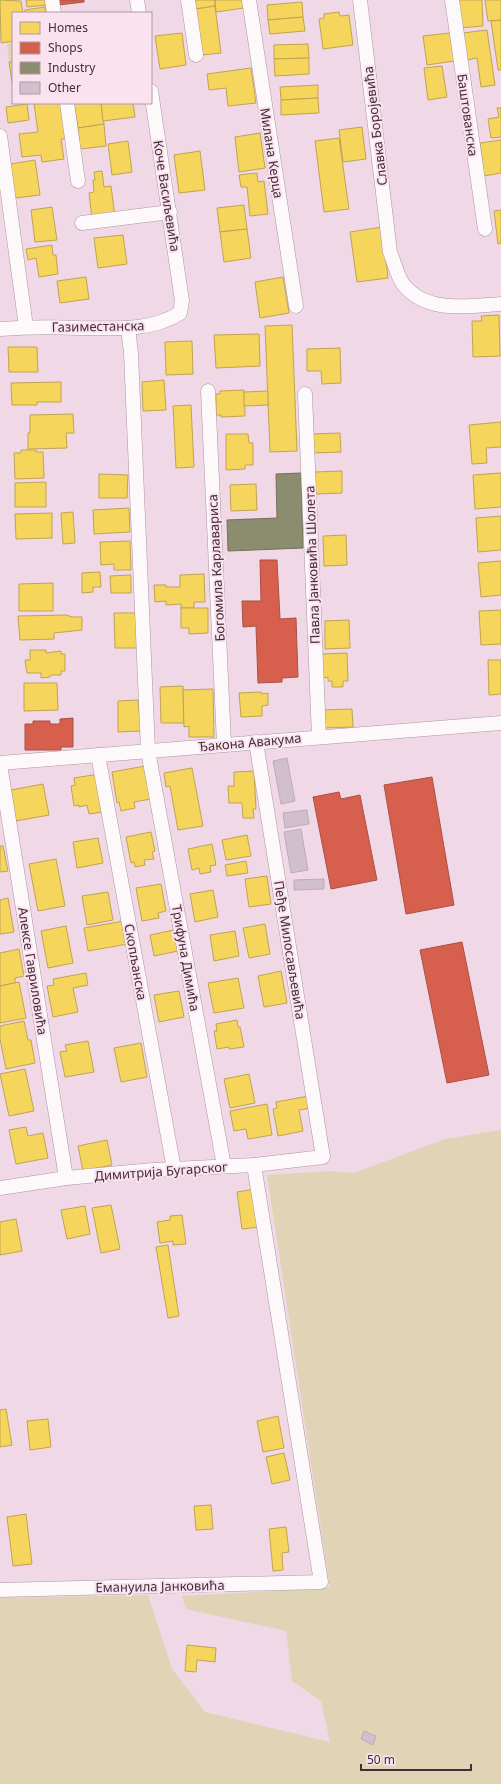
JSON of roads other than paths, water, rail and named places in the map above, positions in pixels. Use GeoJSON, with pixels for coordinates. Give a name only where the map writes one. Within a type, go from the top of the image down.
{"type":"FeatureCollection","features":[{"type":"Feature","properties":{"kind":"street"},"geometry":{"type":"LineString","coordinates":[[52,0],[54,12]]}},
{"type":"Feature","properties":{"kind":"street"},"geometry":{"type":"LineString","coordinates":[[137,0],[139,12]]}},
{"type":"Feature","properties":{"kind":"street"},"geometry":{"type":"LineString","coordinates":[[188,0],[196,56]]}},
{"type":"Feature","properties":{"kind":"street","name":"Милана Керца"},"geometry":{"type":"LineString","coordinates":[[249,0],[296,306]]}},
{"type":"Feature","properties":{"kind":"street","name":"Славка Боројевића"},"geometry":{"type":"LineString","coordinates":[[360,0],[390,252],[403,283],[417,298],[436,305],[456,306],[501,304]]}},
{"type":"Feature","properties":{"kind":"street","name":"Баштованска"},"geometry":{"type":"LineString","coordinates":[[452,0],[485,229]]}},
{"type":"Feature","properties":{"kind":"street","name":"Коче Васиљевића"},"geometry":{"type":"LineString","coordinates":[[152,97],[182,301]]}},
{"type":"Feature","properties":{"kind":"street"},"geometry":{"type":"LineString","coordinates":[[67,104],[78,181]]}},
{"type":"Feature","properties":{"kind":"street"},"geometry":{"type":"LineString","coordinates":[[0,136],[26,327]]}},
{"type":"Feature","properties":{"kind":"street"},"geometry":{"type":"LineString","coordinates":[[82,223],[170,212]]}},
{"type":"Feature","properties":{"kind":"street","name":"Газиместанска"},"geometry":{"type":"LineString","coordinates":[[0,329],[26,327],[128,328],[152,325],[169,320],[180,313],[182,301]]}},
{"type":"Feature","properties":{"kind":"street","name":"Трифуна Димића"},"geometry":{"type":"LineString","coordinates":[[128,328],[131,353],[148,751],[224,1166]]}},
{"type":"Feature","properties":{"kind":"street","name":"Богомила Карлавариса"},"geometry":{"type":"LineString","coordinates":[[208,391],[224,744]]}},
{"type":"Feature","properties":{"kind":"street","name":"Павла Јанковића Шолета"},"geometry":{"type":"LineString","coordinates":[[305,394],[319,737]]}},
{"type":"Feature","properties":{"kind":"street","name":"Ђакона Авакума"},"geometry":{"type":"LineString","coordinates":[[0,763],[501,723]]}},
{"type":"Feature","properties":{"kind":"street","name":"Пеђе Милосављевића"},"geometry":{"type":"LineString","coordinates":[[256,742],[323,1157]]}},
{"type":"Feature","properties":{"kind":"street","name":"Скопљанска"},"geometry":{"type":"LineString","coordinates":[[98,755],[174,1169]]}},
{"type":"Feature","properties":{"kind":"street","name":"Алексе Гавриловића"},"geometry":{"type":"LineString","coordinates":[[0,763],[66,1178]]}},
{"type":"Feature","properties":{"kind":"street","name":"Димитрија Бугарског"},"geometry":{"type":"LineString","coordinates":[[0,1188],[66,1178],[174,1169],[254,1165],[323,1157]]}},
{"type":"Feature","properties":{"kind":"street","name":"Емануила Јанковића"},"geometry":{"type":"LineString","coordinates":[[0,1590],[321,1582],[254,1165]]}}]}
